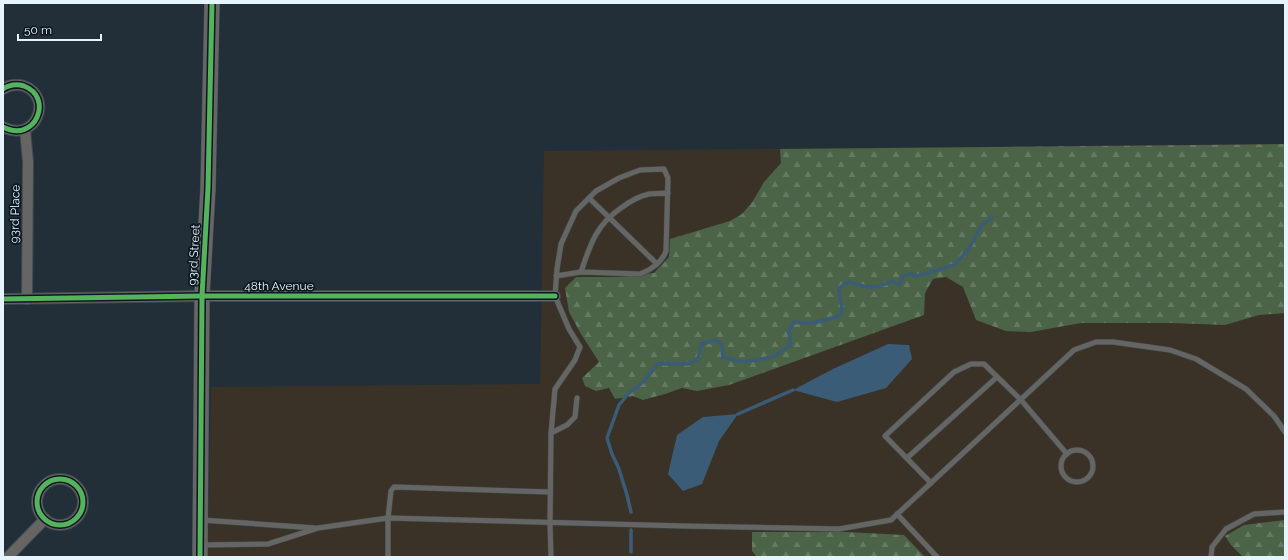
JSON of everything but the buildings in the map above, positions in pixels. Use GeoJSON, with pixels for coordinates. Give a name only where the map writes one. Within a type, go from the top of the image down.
{"type":"FeatureCollection","features":[{"type":"Feature","properties":{"kind":"street","name":"93rd Street"},"geometry":{"type":"LineString","coordinates":[[200,551],[202,296],[208,188],[212,3]]}},
{"type":"Feature","properties":{"kind":"street"},"geometry":{"type":"LineString","coordinates":[[3,89],[13,85],[27,87],[38,98],[39,106],[39,113],[31,126],[24,130],[17,131],[9,130],[3,127]]}},
{"type":"Feature","properties":{"kind":"street","name":"93rd Place"},"geometry":{"type":"LineString","coordinates":[[24,130],[28,168],[27,298]]}},
{"type":"Feature","properties":{"kind":"street","name":"48th Avenue"},"geometry":{"type":"LineString","coordinates":[[3,300],[27,298],[202,296],[555,296]]}},
{"type":"Feature","properties":{"kind":"street"},"geometry":{"type":"LineString","coordinates":[[61,479],[76,485],[83,498],[81,512],[77,518],[65,525],[51,523],[44,519],[40,513],[38,497],[46,484],[53,480],[61,479]]}},
{"type":"Feature","properties":{"kind":"street"},"geometry":{"type":"LineString","coordinates":[[8,557],[44,519]]}},
{"type":"Feature","properties":{"kind":"lane"},"geometry":{"type":"LineString","coordinates":[[552,557],[550,523],[551,433],[555,388],[575,360],[580,347],[569,329],[555,296],[556,276],[561,244],[576,211],[596,191],[618,178],[640,170],[664,169],[668,178],[668,194],[666,251],[663,258],[647,272],[640,274],[580,272],[556,276]]}},
{"type":"Feature","properties":{"kind":"lane"},"geometry":{"type":"LineString","coordinates":[[580,272],[588,249],[599,228],[608,217],[630,202],[649,194],[668,194]]}},
{"type":"Feature","properties":{"kind":"lane"},"geometry":{"type":"LineString","coordinates":[[589,198],[656,264]]}},
{"type":"Feature","properties":{"kind":"lane"},"geometry":{"type":"LineString","coordinates":[[200,551],[268,544],[318,528],[388,518],[839,529],[891,520],[1074,350],[1096,342],[1113,342],[1170,350],[1196,359],[1246,389],[1274,416],[1285,432]]}},
{"type":"Feature","properties":{"kind":"lane"},"geometry":{"type":"LineString","coordinates":[[932,483],[885,436],[954,372],[971,364],[984,364],[1021,400],[1067,454]]}},
{"type":"Feature","properties":{"kind":"lane"},"geometry":{"type":"LineString","coordinates":[[906,458],[997,377]]}},
{"type":"Feature","properties":{"kind":"lane"},"geometry":{"type":"LineString","coordinates":[[551,433],[567,425],[575,417],[577,398]]}},
{"type":"Feature","properties":{"kind":"lane"},"geometry":{"type":"LineString","coordinates":[[1077,450],[1087,454],[1093,463],[1093,468],[1089,478],[1079,482],[1074,482],[1065,477],[1061,468],[1063,458],[1067,454],[1077,450]]}},
{"type":"Feature","properties":{"kind":"lane"},"geometry":{"type":"LineString","coordinates":[[388,557],[388,518],[391,491],[394,487],[550,492]]}},
{"type":"Feature","properties":{"kind":"lane"},"geometry":{"type":"LineString","coordinates":[[1211,557],[1212,547],[1226,529],[1254,514],[1285,512]]}},
{"type":"Feature","properties":{"kind":"lane"},"geometry":{"type":"LineString","coordinates":[[897,514],[937,557]]}},
{"type":"Feature","properties":{"kind":"lane"},"geometry":{"type":"LineString","coordinates":[[201,520],[318,528]]}},
{"type":"Feature","properties":{"kind":"shaded area"},"geometry":{"type":"Polygon","coordinates":[[[1285,144],[1285,557],[208,557],[211,387],[540,384],[544,151],[1285,144]]]}},
{"type":"Feature","properties":{"kind":"green space"},"geometry":{"type":"Polygon","coordinates":[[[1285,144],[1285,313],[1259,315],[1225,325],[1171,323],[1081,323],[1031,332],[1006,331],[976,320],[963,287],[946,277],[933,279],[925,293],[924,315],[729,385],[697,391],[682,388],[643,400],[633,396],[615,399],[609,388],[596,391],[585,386],[582,378],[599,362],[569,312],[565,288],[576,277],[617,277],[654,273],[669,257],[670,239],[730,221],[742,214],[753,201],[764,182],[781,163],[780,149],[1285,144]]]}},
{"type":"Feature","properties":{"kind":"green space"},"geometry":{"type":"Polygon","coordinates":[[[1285,520],[1285,557],[1243,557],[1231,545],[1225,536],[1244,525],[1285,520]]]}},
{"type":"Feature","properties":{"kind":"green space"},"geometry":{"type":"Polygon","coordinates":[[[752,532],[846,532],[904,535],[925,557],[757,557],[752,551],[752,532]]]}},
{"type":"Feature","properties":{"kind":"water"},"geometry":{"type":"Polygon","coordinates":[[[888,344],[909,345],[912,359],[886,388],[837,402],[793,390],[833,369],[888,344]]]}},
{"type":"Feature","properties":{"kind":"water"},"geometry":{"type":"Polygon","coordinates":[[[738,414],[719,441],[702,484],[683,491],[668,474],[677,435],[703,417],[738,414]]]}},
{"type":"Feature","properties":{"kind":"waterway"},"geometry":{"type":"LineString","coordinates":[[631,512],[619,469],[607,438],[619,405],[628,394],[643,382],[658,364],[688,364],[698,359],[701,344],[717,340],[722,345],[723,357],[744,362],[773,357],[790,345],[790,336],[788,331],[793,323],[814,323],[841,315],[842,307],[839,288],[848,282],[865,287],[880,286],[892,281],[899,285],[904,275],[911,274],[917,276],[954,265],[969,249],[981,226],[992,217]]}},
{"type":"Feature","properties":{"kind":"waterway"},"geometry":{"type":"LineString","coordinates":[[738,414],[793,390]]}},
{"type":"Feature","properties":{"kind":"waterway"},"geometry":{"type":"LineString","coordinates":[[631,530],[631,552]]}},
{"type":"Feature","properties":{"kind":"cycle path"},"geometry":{"type":"LineString","coordinates":[[200,557],[202,296],[208,188],[212,3]]}},
{"type":"Feature","properties":{"kind":"cycle path"},"geometry":{"type":"LineString","coordinates":[[3,89],[13,85],[24,86],[33,92],[38,99],[39,108],[37,117],[32,124],[24,129],[15,131],[3,127]]}},
{"type":"Feature","properties":{"kind":"cycle path"},"geometry":{"type":"LineString","coordinates":[[3,299],[202,296],[555,296]]}},
{"type":"Feature","properties":{"kind":"cycle path"},"geometry":{"type":"LineString","coordinates":[[60,479],[73,483],[79,489],[83,502],[79,515],[73,521],[60,525],[47,521],[41,515],[37,502],[41,489],[47,483],[60,479]]}}]}
